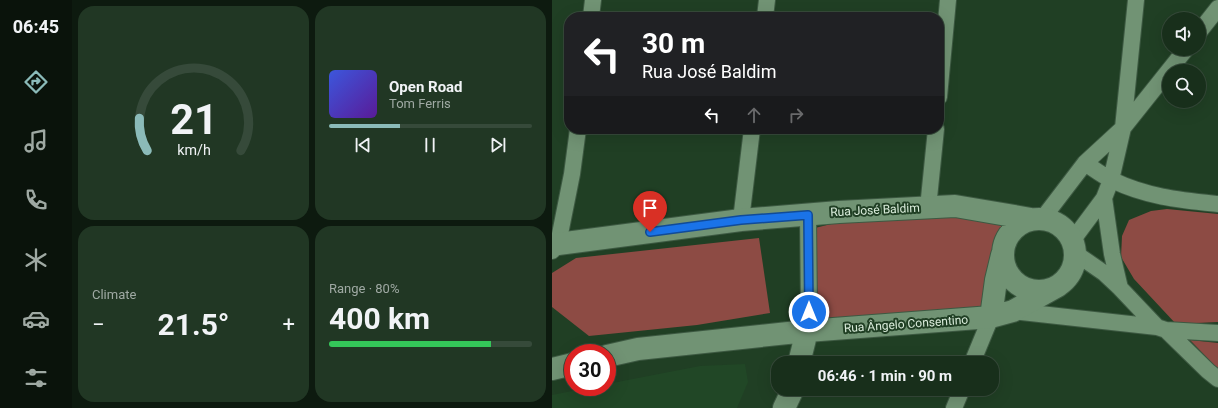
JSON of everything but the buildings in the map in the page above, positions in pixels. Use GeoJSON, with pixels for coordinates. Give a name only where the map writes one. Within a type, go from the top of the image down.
{"type":"FeatureCollection","features":[{"type":"Feature","properties":{"kind":"street"},"geometry":{"type":"LineString","coordinates":[[592,12],[593,0]]}},
{"type":"Feature","properties":{"kind":"street"},"geometry":{"type":"LineString","coordinates":[[766,12],[767,0]]}},
{"type":"Feature","properties":{"kind":"street"},"geometry":{"type":"LineString","coordinates":[[944,43],[948,0]]}},
{"type":"Feature","properties":{"kind":"street"},"geometry":{"type":"LineString","coordinates":[[1074,247],[1104,198],[1111,180],[1123,128],[1136,0]]}},
{"type":"Feature","properties":{"kind":"street"},"geometry":{"type":"LineString","coordinates":[[1206,23],[1218,8]]}},
{"type":"Feature","properties":{"kind":"street"},"geometry":{"type":"LineString","coordinates":[[1037,218],[1085,163],[1123,128],[1180,56]]}},
{"type":"Feature","properties":{"kind":"street"},"geometry":{"type":"LineString","coordinates":[[554,247],[572,174],[577,134]]}},
{"type":"Feature","properties":{"kind":"street"},"geometry":{"type":"LineString","coordinates":[[741,220],[751,134]]}},
{"type":"Feature","properties":{"kind":"street"},"geometry":{"type":"LineString","coordinates":[[928,208],[935,134]]}},
{"type":"Feature","properties":{"kind":"street"},"geometry":{"type":"LineString","coordinates":[[1085,163],[1111,180],[1144,193],[1173,199],[1218,204]]}},
{"type":"Feature","properties":{"kind":"street"},"geometry":{"type":"LineString","coordinates":[[1104,198],[1112,254],[1120,288]]}},
{"type":"Feature","properties":{"kind":"street","name":"Rua José Baldim"},"geometry":{"type":"LineString","coordinates":[[554,247],[741,220],[839,212],[955,206],[1037,218]]}},
{"type":"Feature","properties":{"kind":"street"},"geometry":{"type":"LineString","coordinates":[[802,356],[807,331],[809,312],[808,215]]}},
{"type":"Feature","properties":{"kind":"street"},"geometry":{"type":"LineString","coordinates":[[975,356],[991,317],[996,280],[1004,243],[1010,232],[1019,223],[1037,218],[1052,220],[1061,225],[1068,232],[1074,247],[1074,262],[1071,272],[1066,280],[1058,286],[1046,291],[1033,291],[1021,287],[1011,279],[1004,268],[1002,256]]}},
{"type":"Feature","properties":{"kind":"street"},"geometry":{"type":"LineString","coordinates":[[1074,247],[1218,379]]}},
{"type":"Feature","properties":{"kind":"street","name":"Rua Ângelo Consentino"},"geometry":{"type":"LineString","coordinates":[[616,354],[638,349],[807,331],[991,317],[1013,310],[1058,286]]}},
{"type":"Feature","properties":{"kind":"street","name":"Rua Ângelo Consentino"},"geometry":{"type":"LineString","coordinates":[[1013,310],[1162,329],[1218,333]]}},
{"type":"Feature","properties":{"kind":"street"},"geometry":{"type":"LineString","coordinates":[[552,369],[564,366]]}},
{"type":"Feature","properties":{"kind":"street"},"geometry":{"type":"LineString","coordinates":[[784,408],[789,396]]}},
{"type":"Feature","properties":{"kind":"street"},"geometry":{"type":"LineString","coordinates":[[954,408],[959,396]]}},
{"type":"Feature","properties":{"kind":"shaded area"},"geometry":{"type":"Polygon","coordinates":[[[1167,209],[1218,214],[1218,322],[1176,324],[1134,279],[1121,257],[1122,236],[1129,220],[1151,211],[1167,209]]]}},
{"type":"Feature","properties":{"kind":"shaded area"},"geometry":{"type":"Polygon","coordinates":[[[958,216],[1001,222],[1001,236],[998,246],[989,312],[818,324],[814,235],[815,228],[843,221],[958,216]]]}},
{"type":"Feature","properties":{"kind":"shaded area"},"geometry":{"type":"Polygon","coordinates":[[[759,238],[770,313],[697,325],[589,336],[552,307],[552,273],[576,258],[759,238]]]}},
{"type":"Feature","properties":{"kind":"shaded area"},"geometry":{"type":"Polygon","coordinates":[[[1190,340],[1218,343],[1218,369],[1190,340]]]}},
{"type":"Feature","properties":{"kind":"shaded area"},"geometry":{"type":"Polygon","coordinates":[[[745,364],[748,382],[737,408],[552,408],[552,395],[564,393],[564,396],[616,396],[616,382],[700,366],[745,364]]]}},
{"type":"Feature","properties":{"kind":"route"},"geometry":{"type":"LineString","coordinates":[[650,232],[741,220],[808,215],[809,312]]}}]}
